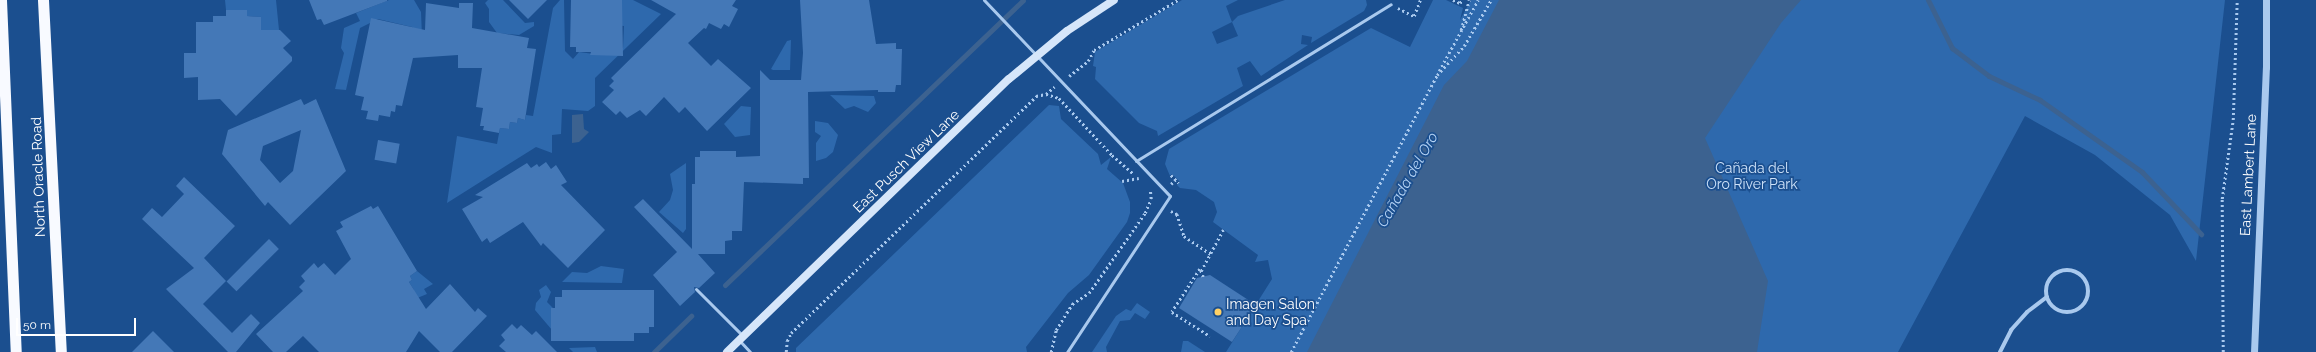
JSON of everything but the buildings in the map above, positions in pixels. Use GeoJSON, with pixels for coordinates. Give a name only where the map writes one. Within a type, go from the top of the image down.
{"type":"FeatureCollection","features":[{"type":"Feature","properties":{"kind":"highway","name":"North Oracle Road"},"geometry":{"type":"LineString","coordinates":[[0,0],[16,352]]}},
{"type":"Feature","properties":{"kind":"highway","name":"North Oracle Road"},"geometry":{"type":"LineString","coordinates":[[43,0],[61,352]]}},
{"type":"Feature","properties":{"kind":"main road","name":"East Pusch View Lane"},"geometry":{"type":"LineString","coordinates":[[726,352],[1037,56],[1067,31],[1114,0]]}},
{"type":"Feature","properties":{"kind":"street","name":"East Lambert Lane"},"geometry":{"type":"LineString","coordinates":[[2254,352],[2266,67],[2266,0]]}},
{"type":"Feature","properties":{"kind":"street"},"geometry":{"type":"LineString","coordinates":[[2000,352],[2011,330],[2027,312],[2046,297],[2048,281],[2060,271],[2076,272],[2087,284],[2085,300],[2073,311],[2057,309],[2046,297]]}},
{"type":"Feature","properties":{"kind":"lane"},"geometry":{"type":"LineString","coordinates":[[984,0],[989,8],[1037,56],[1170,196],[1067,352]]}},
{"type":"Feature","properties":{"kind":"lane"},"geometry":{"type":"LineString","coordinates":[[1136,161],[1391,4]]}},
{"type":"Feature","properties":{"kind":"lane"},"geometry":{"type":"LineString","coordinates":[[696,289],[741,338],[750,352]]}},
{"type":"Feature","properties":{"kind":"path"},"geometry":{"type":"LineString","coordinates":[[1046,94],[1088,61],[1094,50],[1178,0]]}},
{"type":"Feature","properties":{"kind":"path"},"geometry":{"type":"LineString","coordinates":[[1391,4],[1414,16],[1420,0]]}},
{"type":"Feature","properties":{"kind":"path"},"geometry":{"type":"LineString","coordinates":[[1453,0],[1460,3],[1462,0]]}},
{"type":"Feature","properties":{"kind":"path"},"geometry":{"type":"LineString","coordinates":[[1291,352],[1461,30],[1469,0]]}},
{"type":"Feature","properties":{"kind":"path"},"geometry":{"type":"LineString","coordinates":[[1461,30],[1464,29],[1478,0]]}},
{"type":"Feature","properties":{"kind":"path"},"geometry":{"type":"LineString","coordinates":[[1437,75],[1464,46],[1491,0]]}},
{"type":"Feature","properties":{"kind":"path"},"geometry":{"type":"LineString","coordinates":[[2223,352],[2222,199],[2233,120],[2237,0]]}},
{"type":"Feature","properties":{"kind":"path"},"geometry":{"type":"LineString","coordinates":[[786,352],[787,341],[791,333],[1036,96],[1046,94],[1059,98],[1112,155],[1138,178],[1144,180]]}},
{"type":"Feature","properties":{"kind":"path"},"geometry":{"type":"LineString","coordinates":[[1171,175],[1179,183]]}},
{"type":"Feature","properties":{"kind":"path"},"geometry":{"type":"LineString","coordinates":[[1122,181],[1138,178]]}},
{"type":"Feature","properties":{"kind":"path"},"geometry":{"type":"LineString","coordinates":[[1164,190],[1175,180]]}},
{"type":"Feature","properties":{"kind":"path"},"geometry":{"type":"LineString","coordinates":[[1051,352],[1056,330],[1072,304],[1089,293],[1111,264],[1145,213],[1151,199],[1148,185]]}},
{"type":"Feature","properties":{"kind":"path"},"geometry":{"type":"LineString","coordinates":[[1151,199],[1178,214],[1184,236],[1212,255]]}},
{"type":"Feature","properties":{"kind":"path"},"geometry":{"type":"LineString","coordinates":[[1210,336],[1172,312],[1200,270],[1201,272],[1212,255],[1216,240],[1223,230]]}},
{"type":"Feature","properties":{"kind":"path"},"geometry":{"type":"LineString","coordinates":[[1201,272],[1204,277]]}},
{"type":"Feature","properties":{"kind":"green space"},"geometry":{"type":"Polygon","coordinates":[[[225,0],[276,0],[279,30],[261,30],[261,17],[247,16],[247,10],[226,10],[225,0]]]}},
{"type":"Feature","properties":{"kind":"green space"},"geometry":{"type":"Polygon","coordinates":[[[389,0],[414,0],[421,12],[422,36],[412,27],[378,19],[360,28],[346,90],[335,89],[344,53],[341,48],[344,28],[360,21],[356,13],[389,0]]]}},
{"type":"Feature","properties":{"kind":"green space"},"geometry":{"type":"Polygon","coordinates":[[[488,0],[503,0],[525,23],[534,22],[534,26],[519,35],[497,33],[489,22],[489,9],[485,3],[488,0]]]}},
{"type":"Feature","properties":{"kind":"green space"},"geometry":{"type":"Polygon","coordinates":[[[560,0],[564,0],[565,51],[573,59],[579,52],[601,55],[616,48],[623,48],[624,26],[612,25],[621,16],[622,0],[633,0],[661,14],[595,78],[595,106],[588,111],[562,109],[561,134],[552,135],[552,153],[536,147],[447,203],[457,136],[497,144],[500,128],[509,129],[510,122],[517,123],[518,118],[525,120],[526,115],[533,116],[553,8],[560,0]]]}},
{"type":"Feature","properties":{"kind":"green space"},"geometry":{"type":"Polygon","coordinates":[[[1182,0],[1238,0],[1226,6],[1232,22],[1238,16],[1285,0],[1366,0],[1367,5],[1364,11],[1311,43],[1312,37],[1302,35],[1301,44],[1308,45],[1261,76],[1250,61],[1237,68],[1243,86],[1158,136],[1157,131],[1139,123],[1095,79],[1096,67],[1093,66],[1095,52],[1182,0]],[[1232,22],[1212,32],[1217,44],[1238,36],[1232,22]]]}},
{"type":"Feature","properties":{"kind":"green space","name":"Cañada del Oro River Park"},"geometry":{"type":"Polygon","coordinates":[[[1433,0],[1446,0],[1463,8],[1460,20],[1471,0],[2225,0],[2196,261],[2170,215],[2095,155],[2025,116],[1898,352],[1226,352],[1272,279],[1268,260],[1255,262],[1258,255],[1213,222],[1217,212],[1214,202],[1196,190],[1180,188],[1177,185],[1180,182],[1172,174],[1170,176],[1165,164],[1169,149],[1371,28],[1410,47],[1433,0]]]}},
{"type":"Feature","properties":{"kind":"green space"},"geometry":{"type":"Polygon","coordinates":[[[791,40],[790,70],[771,69],[787,41],[791,40]]]}},
{"type":"Feature","properties":{"kind":"green space"},"geometry":{"type":"Polygon","coordinates":[[[830,95],[874,96],[876,103],[868,112],[854,106],[845,109],[830,95]]]}},
{"type":"Feature","properties":{"kind":"green space"},"geometry":{"type":"Polygon","coordinates":[[[1049,105],[1059,106],[1061,119],[1098,154],[1101,165],[1111,157],[1107,169],[1123,183],[1130,202],[1130,213],[1127,222],[1089,275],[1068,293],[1026,347],[1027,352],[796,352],[796,348],[1049,105]]]}},
{"type":"Feature","properties":{"kind":"green space"},"geometry":{"type":"Polygon","coordinates":[[[741,106],[751,107],[750,135],[735,137],[724,124],[741,106]]]}},
{"type":"Feature","properties":{"kind":"green space"},"geometry":{"type":"Polygon","coordinates":[[[815,121],[828,123],[838,135],[833,152],[826,158],[816,161],[816,143],[821,136],[815,132],[815,121]]]}},
{"type":"Feature","properties":{"kind":"green space"},"geometry":{"type":"Polygon","coordinates":[[[686,163],[686,229],[683,233],[659,212],[670,200],[673,190],[670,174],[686,163]]]}},
{"type":"Feature","properties":{"kind":"green space"},"geometry":{"type":"Polygon","coordinates":[[[601,266],[624,269],[622,283],[562,282],[572,272],[587,273],[601,266]]]}},
{"type":"Feature","properties":{"kind":"green space"},"geometry":{"type":"Polygon","coordinates":[[[417,271],[433,284],[424,289],[427,294],[410,301],[406,294],[414,290],[409,282],[412,280],[410,276],[417,271]]]}},
{"type":"Feature","properties":{"kind":"green space"},"geometry":{"type":"Polygon","coordinates":[[[546,285],[551,292],[547,302],[553,308],[552,330],[535,310],[536,303],[541,297],[539,290],[546,285]]]}},
{"type":"Feature","properties":{"kind":"green space"},"geometry":{"type":"Polygon","coordinates":[[[1137,303],[1150,312],[1145,319],[1135,313],[1130,320],[1120,321],[1106,347],[1107,352],[1092,352],[1116,316],[1126,309],[1131,311],[1137,303]]]}},
{"type":"Feature","properties":{"kind":"green space"},"geometry":{"type":"Polygon","coordinates":[[[1183,341],[1188,341],[1205,352],[1181,352],[1183,341]]]}},
{"type":"Feature","properties":{"kind":"green space"},"geometry":{"type":"Polygon","coordinates":[[[595,347],[597,352],[573,352],[569,348],[595,347]]]}},
{"type":"Feature","properties":{"kind":"water","name":"Cañada del Oro"},"geometry":{"type":"Polygon","coordinates":[[[1499,0],[1801,0],[1781,23],[1705,138],[1768,281],[1757,352],[1307,352],[1444,85],[1467,61],[1499,0]]]}},
{"type":"Feature","properties":{"kind":"water"},"geometry":{"type":"Polygon","coordinates":[[[583,114],[584,129],[589,132],[579,142],[572,143],[572,115],[583,114]]]}},
{"type":"Feature","properties":{"kind":"waterway"},"geometry":{"type":"LineString","coordinates":[[725,285],[1023,0]]}},
{"type":"Feature","properties":{"kind":"waterway"},"geometry":{"type":"LineString","coordinates":[[1928,0],[1952,48],[1989,76],[2040,100],[2142,172],[2201,234]]}},
{"type":"Feature","properties":{"kind":"waterway"},"geometry":{"type":"LineString","coordinates":[[654,352],[691,316]]}},
{"type":"Feature","properties":{"kind":"place","name":"Imagen Salon and Day Spa"},"geometry":{"type":"Point","coordinates":[1218,312]}}]}
